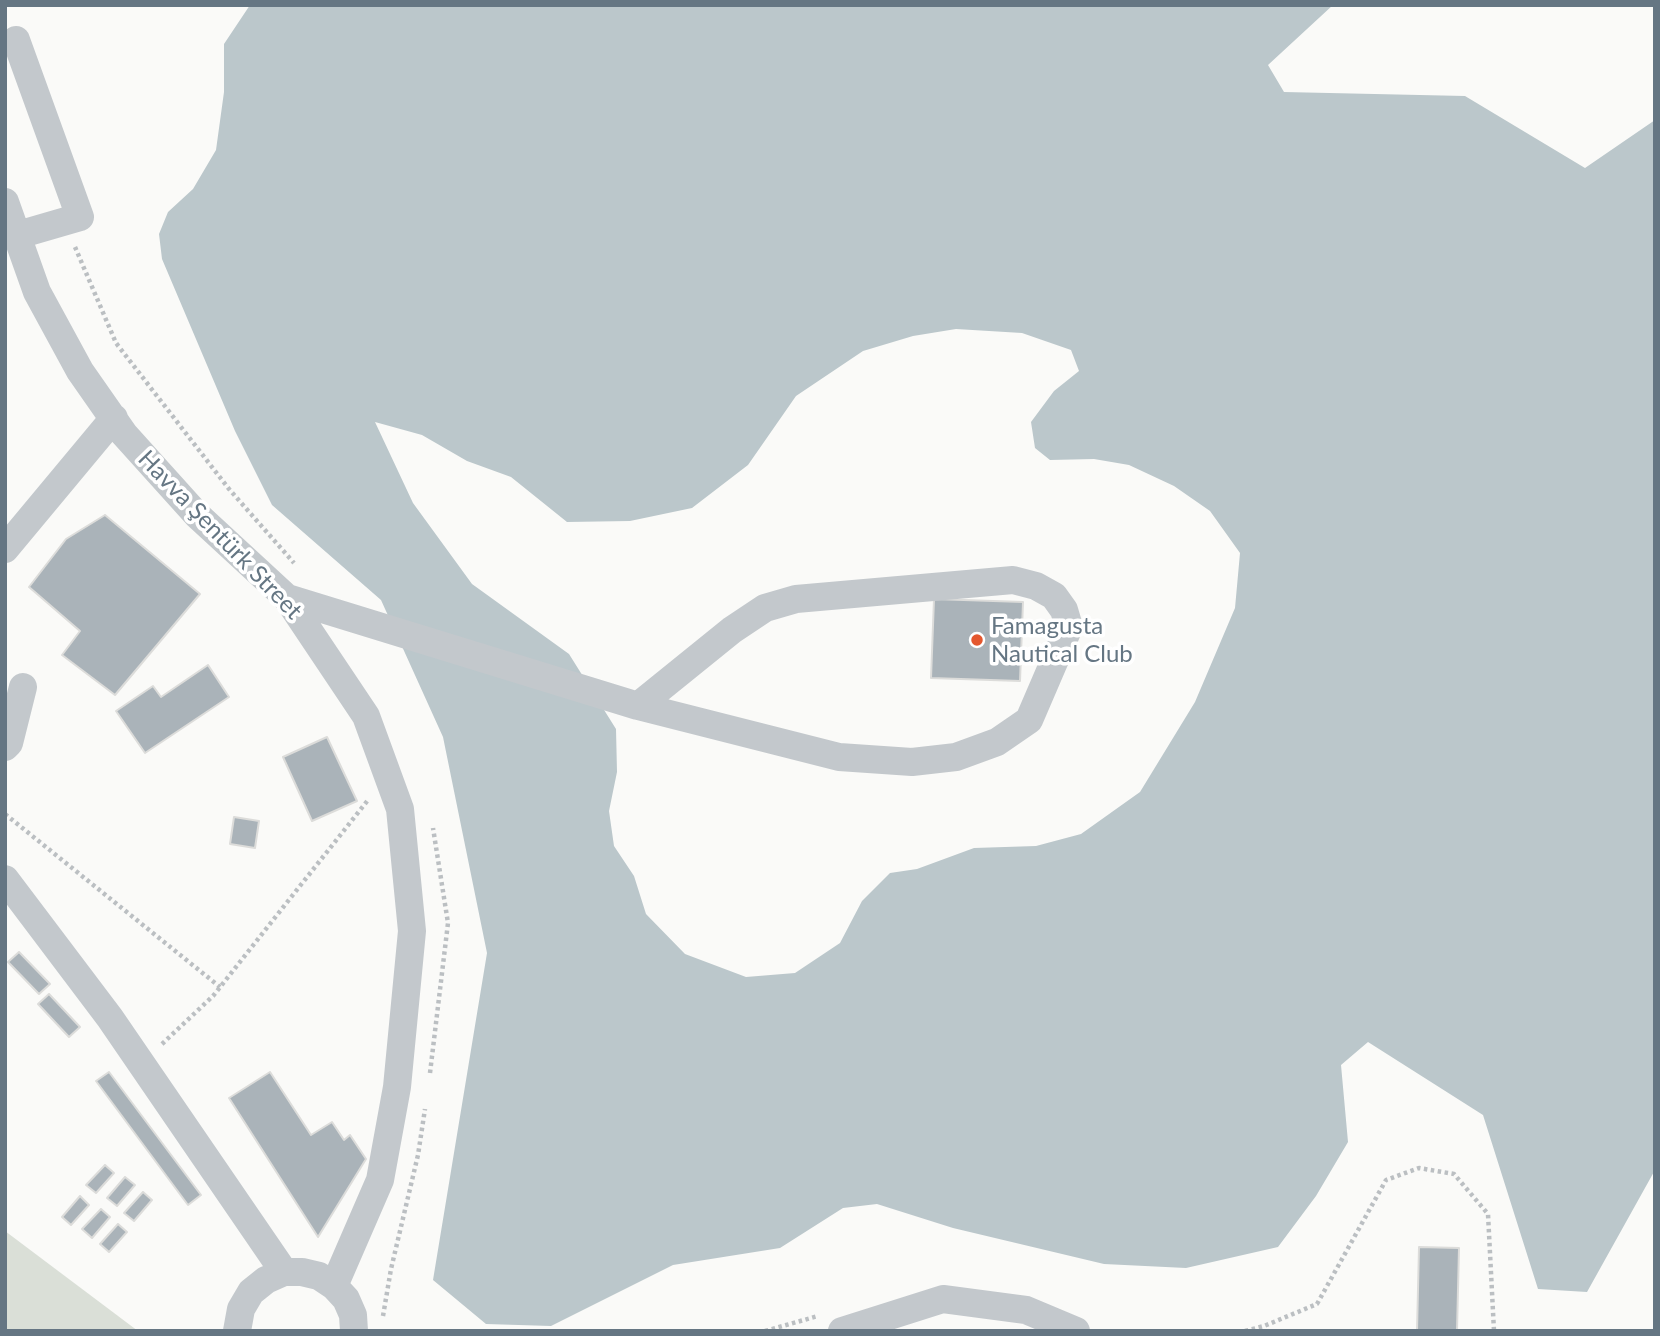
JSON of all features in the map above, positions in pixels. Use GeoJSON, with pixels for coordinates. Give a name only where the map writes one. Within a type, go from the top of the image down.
{"type":"FeatureCollection","features":[{"type":"Feature","properties":{"kind":"street"},"geometry":{"type":"LineString","coordinates":[[16,40],[80,217],[18,235]]}},
{"type":"Feature","properties":{"kind":"street","name":"Havva Şentürk Street"},"geometry":{"type":"LineString","coordinates":[[5,202],[37,292],[80,371],[124,434],[197,516],[287,598],[366,716],[400,809],[412,930],[397,1087],[380,1180],[334,1286]]}},
{"type":"Feature","properties":{"kind":"street"},"geometry":{"type":"LineString","coordinates":[[5,549],[114,418]]}},
{"type":"Feature","properties":{"kind":"street"},"geometry":{"type":"LineString","coordinates":[[287,598],[638,706],[839,757],[912,762],[956,757],[997,742],[1029,720],[1069,626],[1064,610],[1054,596],[1036,586],[1013,580],[796,599],[765,608],[732,630],[638,706]]}},
{"type":"Feature","properties":{"kind":"street"},"geometry":{"type":"LineString","coordinates":[[5,747],[9,743],[23,687]]}},
{"type":"Feature","properties":{"kind":"street"},"geometry":{"type":"LineString","coordinates":[[5,879],[141,1064],[284,1272]]}},
{"type":"Feature","properties":{"kind":"street"},"geometry":{"type":"LineString","coordinates":[[237,1331],[241,1309],[251,1292],[266,1280],[284,1272],[319,1276],[334,1286],[353,1315],[368,1328]]}},
{"type":"Feature","properties":{"kind":"street"},"geometry":{"type":"LineString","coordinates":[[842,1331],[943,1299],[1026,1310],[1076,1331]]}},
{"type":"Feature","properties":{"kind":"path"},"geometry":{"type":"LineString","coordinates":[[71,237],[116,343],[229,489],[301,570]]}},
{"type":"Feature","properties":{"kind":"path"},"geometry":{"type":"LineString","coordinates":[[141,1064],[220,987],[356,813],[389,780]]}},
{"type":"Feature","properties":{"kind":"path"},"geometry":{"type":"LineString","coordinates":[[5,814],[220,987]]}},
{"type":"Feature","properties":{"kind":"path"},"geometry":{"type":"LineString","coordinates":[[430,1074],[448,923],[433,826]]}},
{"type":"Feature","properties":{"kind":"path"},"geometry":{"type":"LineString","coordinates":[[368,1328],[391,1269],[418,1155],[426,1101]]}},
{"type":"Feature","properties":{"kind":"path"},"geometry":{"type":"LineString","coordinates":[[1245,1331],[1317,1304],[1386,1180],[1419,1168],[1454,1174],[1488,1214],[1493,1331]]}},
{"type":"Feature","properties":{"kind":"shaded area"},"geometry":{"type":"Polygon","coordinates":[[[250,5],[1333,5],[1268,65],[1284,92],[1465,96],[1585,168],[1655,120],[1655,1170],[1587,1292],[1538,1289],[1483,1115],[1368,1042],[1341,1065],[1348,1142],[1316,1196],[1278,1247],[1186,1268],[1104,1264],[953,1228],[877,1204],[843,1208],[780,1248],[673,1265],[551,1326],[486,1324],[433,1280],[487,953],[443,737],[381,600],[272,505],[235,431],[162,259],[159,234],[168,212],[193,189],[216,150],[224,92],[224,44],[250,5]],[[956,329],[913,336],[863,351],[796,396],[748,465],[692,508],[630,521],[567,522],[511,477],[467,461],[422,435],[375,422],[413,503],[472,584],[569,654],[616,729],[617,772],[609,811],[614,846],[634,876],[646,914],[685,954],[746,977],[795,973],[840,943],[862,901],[890,873],[917,869],[974,848],[1036,846],[1081,834],[1140,792],[1195,702],[1235,608],[1240,553],[1210,511],[1174,486],[1129,465],[1094,459],[1050,460],[1035,448],[1031,422],[1054,391],[1079,371],[1071,350],[1022,333],[956,329]]]}},
{"type":"Feature","properties":{"kind":"shaded area"},"geometry":{"type":"Polygon","coordinates":[[[5,1231],[138,1331],[5,1331],[5,1231]]]}},
{"type":"Feature","properties":{"kind":"building"},"geometry":{"type":"Polygon","coordinates":[[[105,515],[200,594],[115,695],[62,655],[80,631],[29,587],[66,539],[105,515]]]}},
{"type":"Feature","properties":{"kind":"building","name":"Famagusta Nautical Club"},"geometry":{"type":"Polygon","coordinates":[[[934,599],[1023,602],[1020,681],[931,678],[934,599]]]}},
{"type":"Feature","properties":{"kind":"building"},"geometry":{"type":"Polygon","coordinates":[[[208,665],[229,697],[145,753],[116,711],[153,686],[161,697],[208,665]]]}},
{"type":"Feature","properties":{"kind":"building"},"geometry":{"type":"Polygon","coordinates":[[[327,737],[357,801],[312,821],[283,757],[327,737]]]}},
{"type":"Feature","properties":{"kind":"building"},"geometry":{"type":"Polygon","coordinates":[[[234,817],[259,821],[255,848],[230,844],[234,817]]]}},
{"type":"Feature","properties":{"kind":"building"},"geometry":{"type":"Polygon","coordinates":[[[19,952],[50,984],[39,994],[8,962],[19,952]]]}},
{"type":"Feature","properties":{"kind":"building"},"geometry":{"type":"Polygon","coordinates":[[[49,994],[80,1027],[69,1037],[38,1004],[49,994]]]}},
{"type":"Feature","properties":{"kind":"building"},"geometry":{"type":"Polygon","coordinates":[[[109,1072],[201,1195],[188,1205],[96,1081],[109,1072]]]}},
{"type":"Feature","properties":{"kind":"building"},"geometry":{"type":"Polygon","coordinates":[[[270,1072],[311,1135],[332,1122],[344,1140],[350,1135],[366,1159],[318,1237],[229,1098],[270,1072]]]}},
{"type":"Feature","properties":{"kind":"building"},"geometry":{"type":"Polygon","coordinates":[[[105,1165],[114,1173],[96,1193],[86,1185],[105,1165]]]}},
{"type":"Feature","properties":{"kind":"building"},"geometry":{"type":"Polygon","coordinates":[[[125,1177],[135,1185],[117,1206],[107,1198],[125,1177]]]}},
{"type":"Feature","properties":{"kind":"building"},"geometry":{"type":"Polygon","coordinates":[[[143,1192],[152,1200],[134,1221],[124,1213],[143,1192]]]}},
{"type":"Feature","properties":{"kind":"building"},"geometry":{"type":"Polygon","coordinates":[[[80,1196],[89,1205],[71,1225],[62,1217],[80,1196]]]}},
{"type":"Feature","properties":{"kind":"building"},"geometry":{"type":"Polygon","coordinates":[[[101,1209],[110,1217],[92,1238],[82,1229],[101,1209]]]}},
{"type":"Feature","properties":{"kind":"building"},"geometry":{"type":"Polygon","coordinates":[[[118,1224],[127,1232],[109,1252],[100,1244],[118,1224]]]}},
{"type":"Feature","properties":{"kind":"building"},"geometry":{"type":"Polygon","coordinates":[[[1419,1247],[1459,1248],[1457,1331],[1417,1331],[1419,1247]]]}},
{"type":"Feature","properties":{"kind":"place","name":"Famagusta Nautical Club"},"geometry":{"type":"Point","coordinates":[977,640]}}]}
